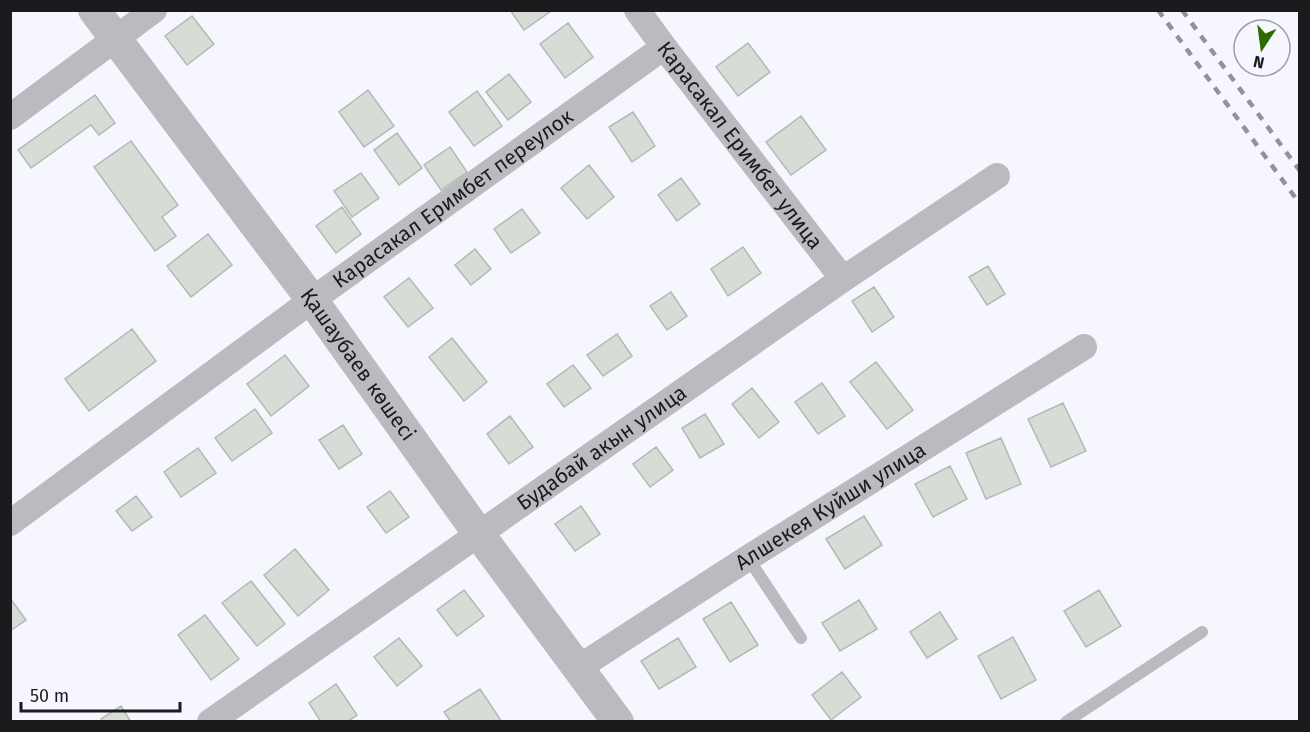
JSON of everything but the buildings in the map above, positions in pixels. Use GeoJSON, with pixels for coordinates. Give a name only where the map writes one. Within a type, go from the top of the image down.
{"type":"FeatureCollection","features":[{"type":"Feature","properties":{"kind":"street","name":"Қашаубаев көшесі"},"geometry":{"type":"LineString","coordinates":[[94,10],[312,300],[478,533],[618,722]]}},
{"type":"Feature","properties":{"kind":"street"},"geometry":{"type":"LineString","coordinates":[[10,117],[154,10]]}},
{"type":"Feature","properties":{"kind":"street","name":"Карасакал Еримбет улица"},"geometry":{"type":"LineString","coordinates":[[637,10],[843,279]]}},
{"type":"Feature","properties":{"kind":"street","name":"Карасакал Еримбет переулок"},"geometry":{"type":"LineString","coordinates":[[10,523],[312,300],[664,47]]}},
{"type":"Feature","properties":{"kind":"street","name":"Будабай акын улица"},"geometry":{"type":"LineString","coordinates":[[210,722],[843,279],[997,176]]}},
{"type":"Feature","properties":{"kind":"street","name":"Алшекея Куйши улица"},"geometry":{"type":"LineString","coordinates":[[578,668],[748,558],[1084,347]]}},
{"type":"Feature","properties":{"kind":"lane"},"geometry":{"type":"LineString","coordinates":[[748,558],[801,638]]}},
{"type":"Feature","properties":{"kind":"lane"},"geometry":{"type":"LineString","coordinates":[[1066,722],[1202,632]]}},
{"type":"Feature","properties":{"kind":"railway"},"geometry":{"type":"LineString","coordinates":[[1158,10],[1300,204]]}},
{"type":"Feature","properties":{"kind":"railway"},"geometry":{"type":"LineString","coordinates":[[1182,10],[1300,171]]}}]}
